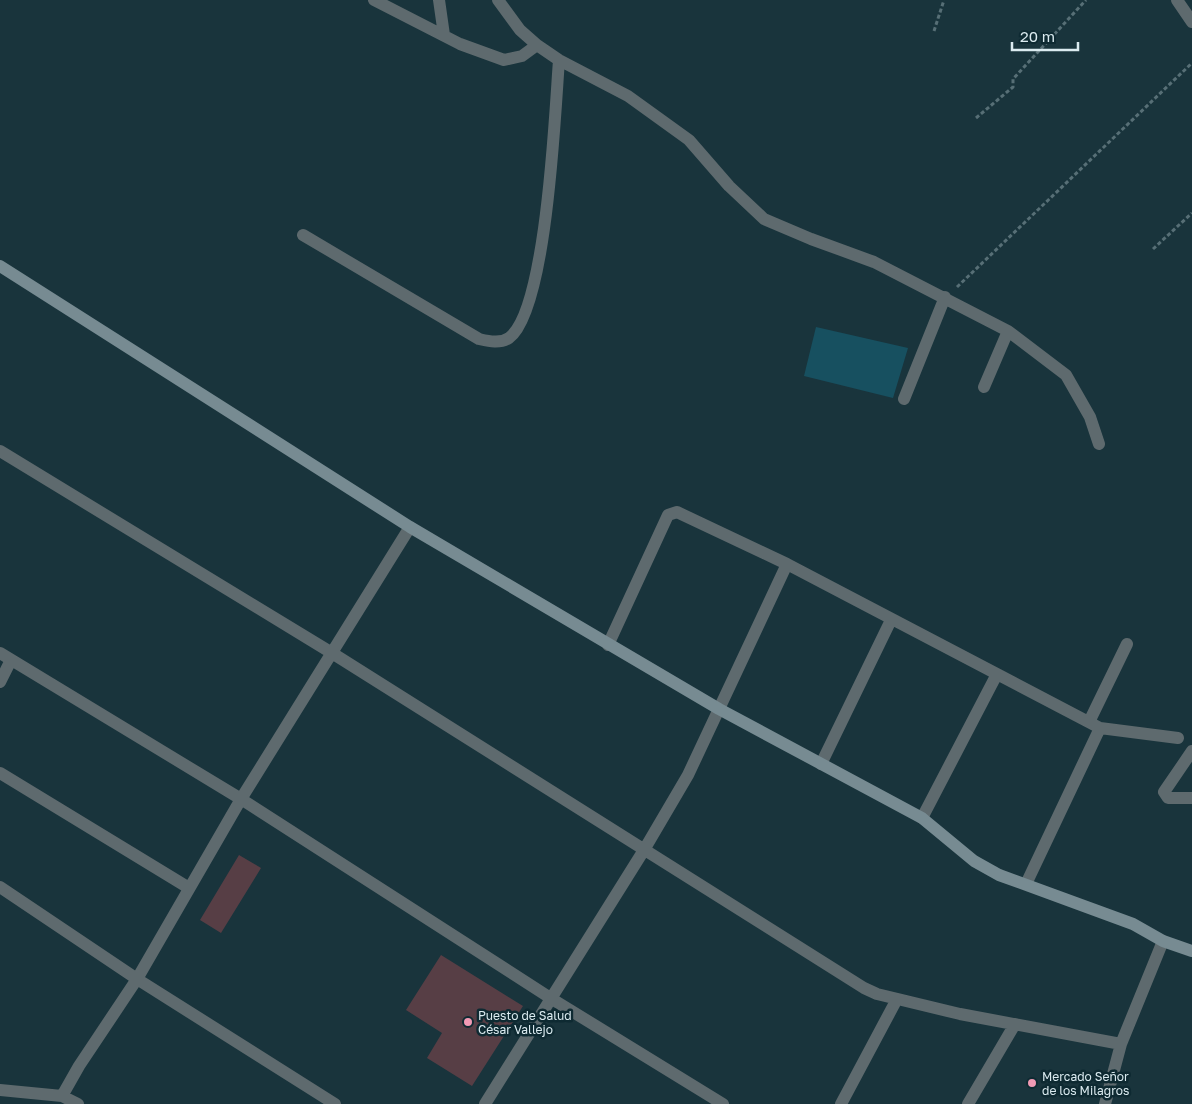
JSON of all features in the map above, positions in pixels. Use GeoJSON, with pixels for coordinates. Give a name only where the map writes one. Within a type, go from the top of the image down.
{"type":"FeatureCollection","features":[{"type":"Feature","properties":{"kind":"street"},"geometry":{"type":"LineString","coordinates":[[374,0],[444,35],[504,60],[522,56],[537,45]]}},
{"type":"Feature","properties":{"kind":"street"},"geometry":{"type":"LineString","coordinates":[[440,0],[444,35]]}},
{"type":"Feature","properties":{"kind":"street"},"geometry":{"type":"LineString","coordinates":[[498,0],[520,30],[537,45],[560,60],[628,96],[689,140],[729,186],[764,219],[811,239],[874,262],[1008,331],[1066,375],[1090,417],[1100,444]]}},
{"type":"Feature","properties":{"kind":"street"},"geometry":{"type":"LineString","coordinates":[[1177,0],[1192,22]]}},
{"type":"Feature","properties":{"kind":"street"},"geometry":{"type":"LineString","coordinates":[[303,235],[479,339],[498,341],[510,337],[522,318],[528,302],[542,244],[560,60]]}},
{"type":"Feature","properties":{"kind":"street"},"geometry":{"type":"LineString","coordinates":[[0,266],[410,527],[719,709],[922,818],[974,861],[999,875],[1133,924],[1163,942],[1192,951]]}},
{"type":"Feature","properties":{"kind":"street"},"geometry":{"type":"LineString","coordinates":[[904,399],[945,297]]}},
{"type":"Feature","properties":{"kind":"street"},"geometry":{"type":"LineString","coordinates":[[984,387],[1008,331]]}},
{"type":"Feature","properties":{"kind":"street"},"geometry":{"type":"LineString","coordinates":[[0,451],[332,653],[864,988],[877,994],[960,1014],[1121,1044]]}},
{"type":"Feature","properties":{"kind":"street"},"geometry":{"type":"LineString","coordinates":[[608,645],[668,514],[677,512],[787,564],[1095,725],[1178,738]]}},
{"type":"Feature","properties":{"kind":"street"},"geometry":{"type":"LineString","coordinates":[[62,1096],[79,1066],[137,979],[241,799],[410,527]]}},
{"type":"Feature","properties":{"kind":"street"},"geometry":{"type":"LineString","coordinates":[[485,1104],[644,850],[688,775],[787,564]]}},
{"type":"Feature","properties":{"kind":"street"},"geometry":{"type":"LineString","coordinates":[[821,764],[891,620]]}},
{"type":"Feature","properties":{"kind":"street"},"geometry":{"type":"LineString","coordinates":[[1026,884],[1095,725],[1127,644]]}},
{"type":"Feature","properties":{"kind":"street"},"geometry":{"type":"LineString","coordinates":[[0,653],[241,799],[552,999],[723,1104]]}},
{"type":"Feature","properties":{"kind":"street"},"geometry":{"type":"LineString","coordinates":[[0,682],[11,660]]}},
{"type":"Feature","properties":{"kind":"street"},"geometry":{"type":"LineString","coordinates":[[922,818],[997,674]]}},
{"type":"Feature","properties":{"kind":"street"},"geometry":{"type":"LineString","coordinates":[[1192,751],[1164,792],[1168,798],[1192,798]]}},
{"type":"Feature","properties":{"kind":"street"},"geometry":{"type":"LineString","coordinates":[[0,773],[190,888]]}},
{"type":"Feature","properties":{"kind":"street"},"geometry":{"type":"LineString","coordinates":[[3,889],[137,979],[335,1104]]}},
{"type":"Feature","properties":{"kind":"street"},"geometry":{"type":"LineString","coordinates":[[1105,1104],[1121,1044],[1163,942]]}},
{"type":"Feature","properties":{"kind":"street"},"geometry":{"type":"LineString","coordinates":[[841,1104],[897,998]]}},
{"type":"Feature","properties":{"kind":"street"},"geometry":{"type":"LineString","coordinates":[[968,1104],[1015,1024]]}},
{"type":"Feature","properties":{"kind":"street"},"geometry":{"type":"LineString","coordinates":[[0,1090],[62,1096],[78,1104]]}},
{"type":"Feature","properties":{"kind":"path"},"geometry":{"type":"LineString","coordinates":[[934,31],[944,0]]}},
{"type":"Feature","properties":{"kind":"path"},"geometry":{"type":"LineString","coordinates":[[976,118],[1013,87],[1013,79],[1086,0]]}},
{"type":"Feature","properties":{"kind":"path"},"geometry":{"type":"LineString","coordinates":[[945,297],[1192,63]]}},
{"type":"Feature","properties":{"kind":"path"},"geometry":{"type":"LineString","coordinates":[[1154,249],[1192,213]]}},
{"type":"Feature","properties":{"kind":"shaded area"},"geometry":{"type":"Polygon","coordinates":[[[816,327],[908,348],[893,398],[804,376],[816,327]]]}},
{"type":"Feature","properties":{"kind":"building"},"geometry":{"type":"Polygon","coordinates":[[[239,855],[261,868],[221,933],[200,920],[239,855]]]}},
{"type":"Feature","properties":{"kind":"building","name":"Puesto de Salud César Vallejo"},"geometry":{"type":"Polygon","coordinates":[[[441,955],[523,1006],[472,1086],[427,1058],[442,1033],[406,1010],[441,955]]]}},
{"type":"Feature","properties":{"kind":"place","name":"Puesto de Salud César Vallejo"},"geometry":{"type":"Point","coordinates":[468,1022]}},
{"type":"Feature","properties":{"kind":"place","name":"Mercado Señor de los Milagros"},"geometry":{"type":"Point","coordinates":[1032,1083]}}]}
